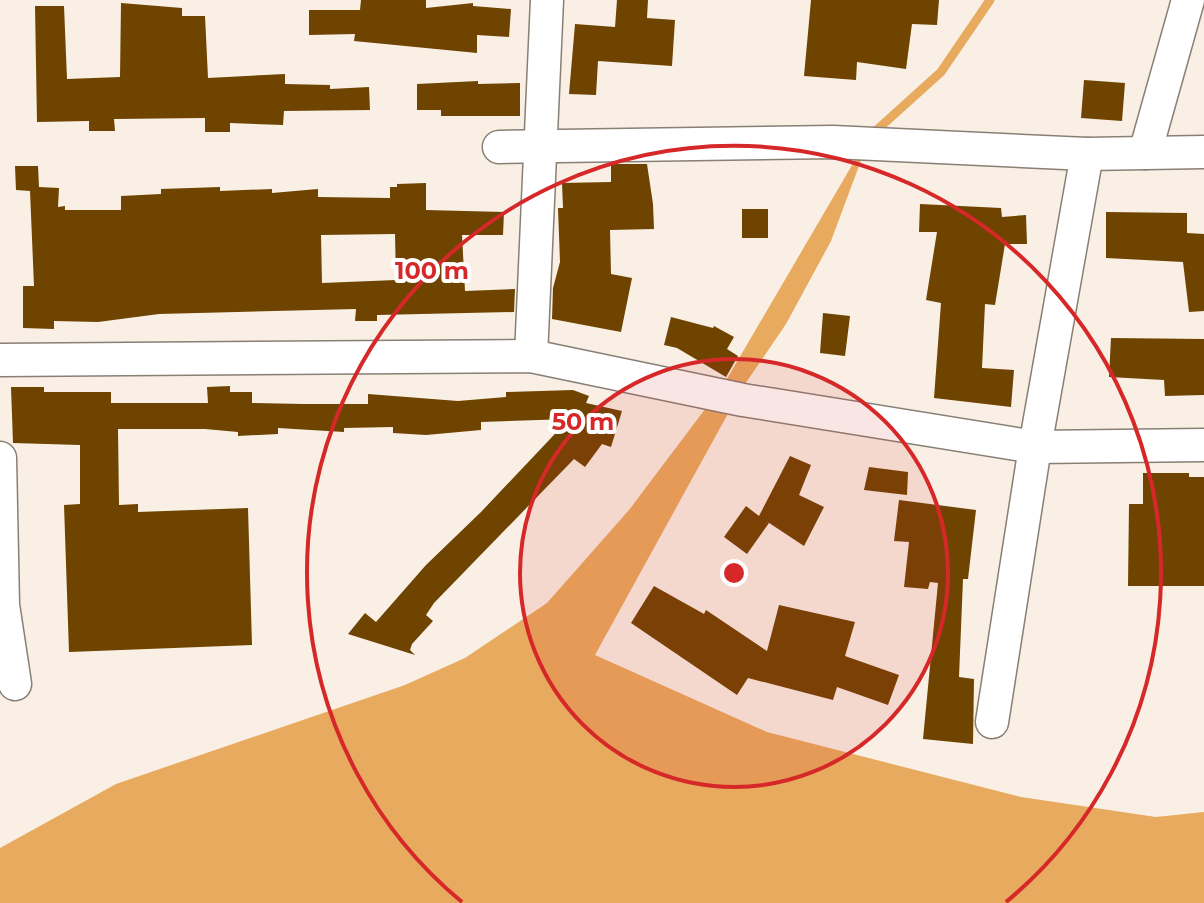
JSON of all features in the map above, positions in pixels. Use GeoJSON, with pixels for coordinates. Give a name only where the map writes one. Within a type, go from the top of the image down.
{"type":"FeatureCollection","features":[{"type":"Feature","properties":{"kind":"street"},"geometry":{"type":"LineString","coordinates":[[531,356],[547,0]]}},
{"type":"Feature","properties":{"kind":"street"},"geometry":{"type":"LineString","coordinates":[[1145,153],[1188,0]]}},
{"type":"Feature","properties":{"kind":"street"},"geometry":{"type":"LineString","coordinates":[[499,147],[833,142],[1087,154],[1204,152]]}},
{"type":"Feature","properties":{"kind":"street"},"geometry":{"type":"LineString","coordinates":[[992,722],[1035,447],[1087,154]]}},
{"type":"Feature","properties":{"kind":"street"},"geometry":{"type":"LineString","coordinates":[[0,360],[531,356],[729,396],[1035,447],[1204,445]]}},
{"type":"Feature","properties":{"kind":"street"},"geometry":{"type":"LineString","coordinates":[[0,458],[3,605],[15,684]]}},
{"type":"Feature","properties":{"kind":"shaded area"},"geometry":{"type":"Polygon","coordinates":[[[872,131],[831,241],[786,324],[741,390],[595,655],[767,732],[1021,797],[1156,817],[1204,812],[1204,903],[0,903],[0,848],[116,784],[405,685],[465,658],[547,603],[629,510],[724,384],[872,131]]]}},
{"type":"Feature","properties":{"kind":"building"},"geometry":{"type":"Polygon","coordinates":[[[361,0],[426,0],[426,8],[473,3],[473,6],[511,9],[509,37],[477,35],[477,53],[354,41],[355,34],[309,35],[309,10],[360,10],[361,0]]]}},
{"type":"Feature","properties":{"kind":"building"},"geometry":{"type":"Polygon","coordinates":[[[617,0],[648,0],[647,18],[675,20],[672,66],[598,61],[596,95],[569,94],[575,24],[615,27],[617,0]]]}},
{"type":"Feature","properties":{"kind":"building"},"geometry":{"type":"Polygon","coordinates":[[[811,0],[939,0],[937,25],[912,24],[906,69],[857,62],[856,80],[804,76],[811,0]]]}},
{"type":"Feature","properties":{"kind":"building"},"geometry":{"type":"Polygon","coordinates":[[[121,3],[182,8],[182,16],[205,16],[208,78],[285,74],[285,84],[330,85],[330,89],[369,87],[370,110],[284,111],[283,125],[230,123],[230,132],[205,132],[205,118],[114,119],[115,131],[89,131],[89,121],[37,122],[35,6],[64,6],[67,79],[120,77],[121,3]]]}},
{"type":"Feature","properties":{"kind":"building"},"geometry":{"type":"Polygon","coordinates":[[[1084,80],[1125,83],[1122,121],[1081,118],[1084,80]]]}},
{"type":"Feature","properties":{"kind":"building"},"geometry":{"type":"Polygon","coordinates":[[[478,81],[478,84],[520,83],[520,116],[441,116],[441,110],[417,110],[417,84],[478,81]]]}},
{"type":"Feature","properties":{"kind":"building"},"geometry":{"type":"Polygon","coordinates":[[[611,164],[647,164],[653,204],[654,229],[610,230],[611,274],[632,278],[621,332],[552,319],[553,288],[560,262],[558,208],[563,208],[562,183],[611,182],[611,164]]]}},
{"type":"Feature","properties":{"kind":"building"},"geometry":{"type":"Polygon","coordinates":[[[15,166],[38,166],[39,187],[59,188],[58,207],[65,206],[65,210],[121,210],[121,196],[161,194],[161,189],[220,187],[220,191],[272,189],[272,193],[318,189],[318,197],[390,198],[390,187],[397,187],[397,184],[426,183],[426,210],[504,212],[503,235],[462,235],[465,291],[515,289],[514,312],[377,315],[377,321],[355,321],[356,309],[159,314],[98,322],[54,321],[54,329],[23,328],[23,286],[34,286],[30,191],[16,190],[15,166]],[[395,234],[321,235],[322,283],[396,280],[395,234]]]}},
{"type":"Feature","properties":{"kind":"building"},"geometry":{"type":"Polygon","coordinates":[[[920,204],[1001,208],[1002,217],[1026,215],[1027,244],[1005,244],[995,305],[985,304],[982,368],[1014,370],[1011,407],[934,398],[941,303],[926,300],[937,232],[919,232],[920,204]]]}},
{"type":"Feature","properties":{"kind":"building"},"geometry":{"type":"Polygon","coordinates":[[[742,209],[768,209],[768,238],[742,238],[742,209]]]}},
{"type":"Feature","properties":{"kind":"building"},"geometry":{"type":"Polygon","coordinates":[[[1106,212],[1187,213],[1187,233],[1204,234],[1204,311],[1189,312],[1183,262],[1106,258],[1106,212]]]}},
{"type":"Feature","properties":{"kind":"building"},"geometry":{"type":"Polygon","coordinates":[[[823,313],[850,316],[845,356],[820,353],[823,313]]]}},
{"type":"Feature","properties":{"kind":"building"},"geometry":{"type":"Polygon","coordinates":[[[671,317],[714,326],[734,337],[727,349],[738,356],[726,377],[677,348],[664,345],[671,317]]]}},
{"type":"Feature","properties":{"kind":"building"},"geometry":{"type":"Polygon","coordinates":[[[1111,338],[1204,339],[1204,395],[1165,396],[1164,380],[1109,377],[1111,338]]]}},
{"type":"Feature","properties":{"kind":"building"},"geometry":{"type":"Polygon","coordinates":[[[230,386],[230,392],[252,392],[252,403],[303,404],[368,404],[368,394],[458,401],[506,397],[506,392],[573,390],[589,396],[586,403],[622,411],[611,447],[602,444],[585,467],[574,459],[434,603],[426,615],[433,621],[412,644],[410,650],[415,655],[348,634],[365,613],[376,622],[426,565],[569,419],[481,422],[481,430],[426,435],[393,433],[393,427],[344,428],[344,432],[278,428],[278,434],[238,436],[238,432],[205,429],[118,429],[119,505],[138,504],[138,512],[248,508],[252,645],[69,652],[64,505],[80,504],[80,445],[13,443],[11,387],[44,387],[44,392],[111,392],[111,403],[208,403],[207,387],[230,386]]]}},
{"type":"Feature","properties":{"kind":"building"},"geometry":{"type":"Polygon","coordinates":[[[790,456],[811,465],[799,495],[824,507],[804,546],[760,517],[769,523],[747,554],[724,537],[746,506],[759,516],[790,456]]]}},
{"type":"Feature","properties":{"kind":"building"},"geometry":{"type":"Polygon","coordinates":[[[869,467],[908,472],[907,495],[864,490],[869,467]]]}},
{"type":"Feature","properties":{"kind":"building"},"geometry":{"type":"Polygon","coordinates":[[[1143,473],[1189,473],[1189,477],[1204,477],[1204,586],[1128,586],[1129,504],[1143,504],[1143,473]]]}},
{"type":"Feature","properties":{"kind":"building"},"geometry":{"type":"Polygon","coordinates":[[[899,500],[976,510],[968,579],[963,579],[959,677],[974,679],[973,744],[923,739],[938,583],[930,582],[928,589],[904,587],[909,542],[894,541],[899,500]]]}},
{"type":"Feature","properties":{"kind":"building"},"geometry":{"type":"Polygon","coordinates":[[[654,586],[704,614],[706,610],[767,651],[779,605],[855,622],[845,656],[899,675],[888,705],[837,687],[833,700],[748,678],[737,695],[631,623],[654,586]]]}},
{"type":"Feature","properties":{"kind":"waterway"},"geometry":{"type":"LineString","coordinates":[[869,137],[941,72],[990,0]]}}]}
